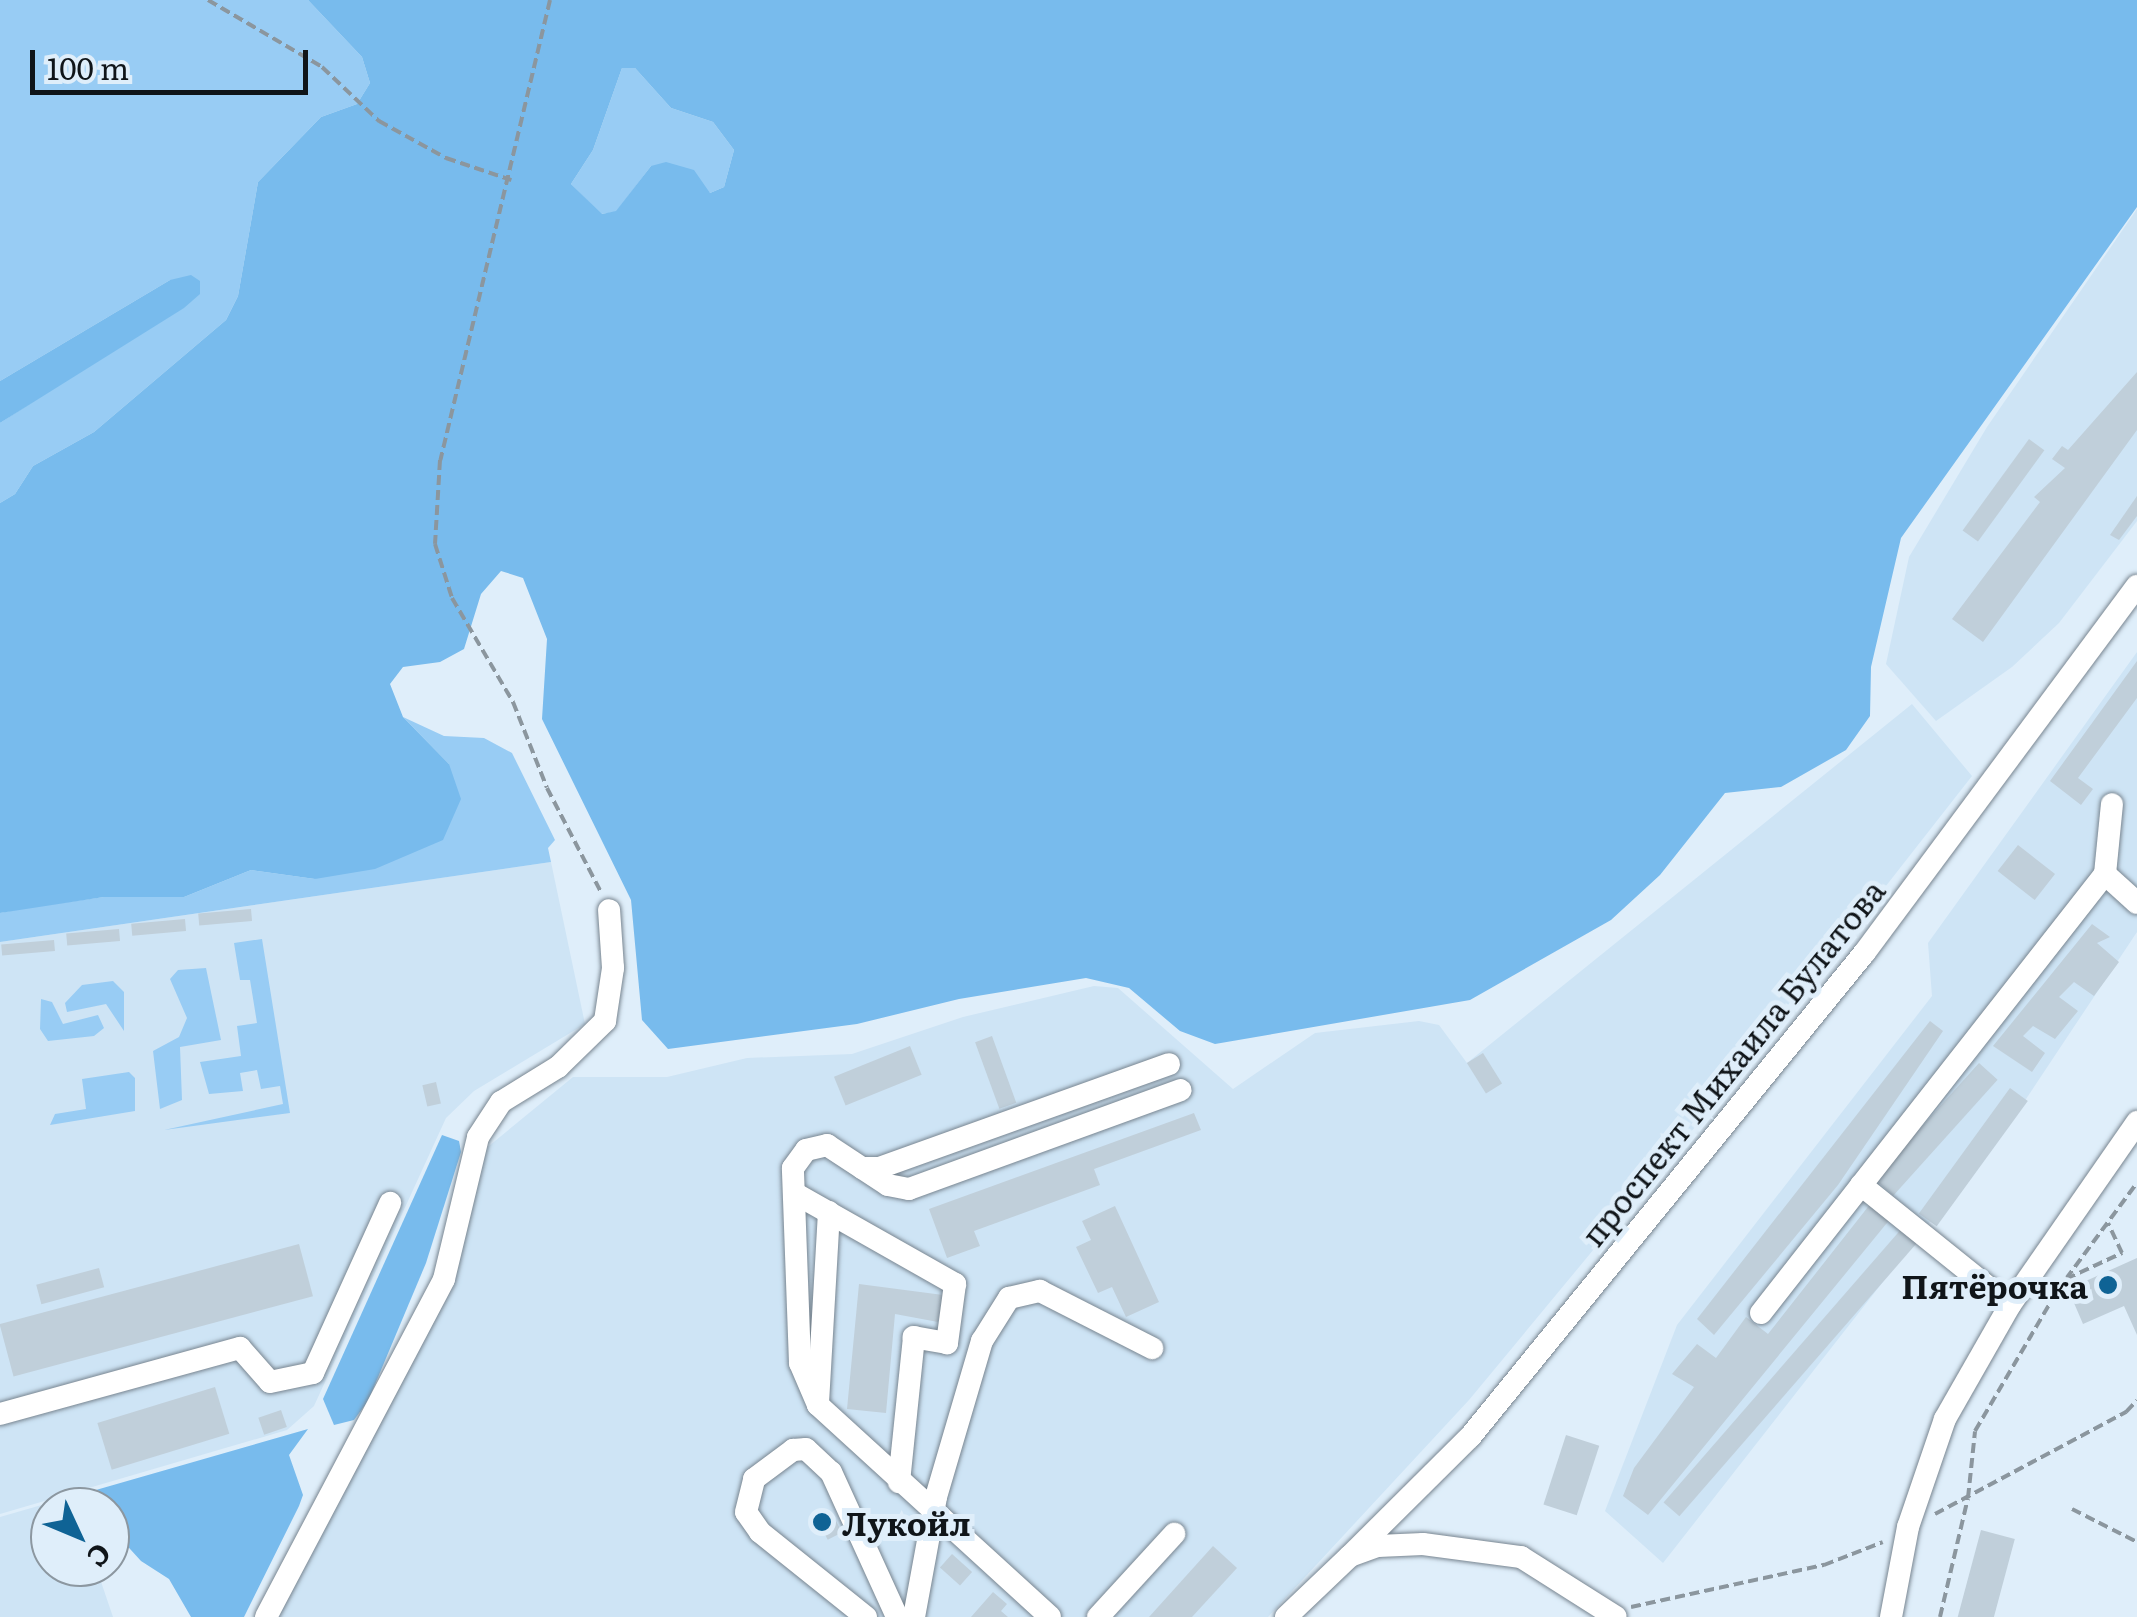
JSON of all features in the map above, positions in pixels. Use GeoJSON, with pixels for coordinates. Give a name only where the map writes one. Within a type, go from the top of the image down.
{"type":"FeatureCollection","features":[{"type":"Feature","properties":{"kind":"street","name":"проспект Михаила Булатова"},"geometry":{"type":"LineString","coordinates":[[1286,1617],[1470,1437],[1866,952],[2137,586]]}},
{"type":"Feature","properties":{"kind":"street"},"geometry":{"type":"LineString","coordinates":[[1761,1313],[2105,874],[2112,804]]}},
{"type":"Feature","properties":{"kind":"street"},"geometry":{"type":"LineString","coordinates":[[2105,874],[2137,902]]}},
{"type":"Feature","properties":{"kind":"street"},"geometry":{"type":"LineString","coordinates":[[266,1617],[444,1279],[478,1137],[501,1102],[558,1067],[606,1021],[613,968],[609,910]]}},
{"type":"Feature","properties":{"kind":"street"},"geometry":{"type":"LineString","coordinates":[[862,1168],[879,1168],[1169,1064]]}},
{"type":"Feature","properties":{"kind":"street"},"geometry":{"type":"LineString","coordinates":[[1050,1617],[818,1406],[800,1363],[794,1168],[806,1150],[827,1146],[862,1168],[909,1189],[1181,1090]]}},
{"type":"Feature","properties":{"kind":"street"},"geometry":{"type":"LineString","coordinates":[[1891,1617],[1908,1527],[1945,1419],[2010,1305],[2137,1122]]}},
{"type":"Feature","properties":{"kind":"street"},"geometry":{"type":"LineString","coordinates":[[1861,1185],[2010,1305]]}},
{"type":"Feature","properties":{"kind":"street"},"geometry":{"type":"LineString","coordinates":[[796,1194],[956,1289],[947,1343],[914,1338],[900,1482]]}},
{"type":"Feature","properties":{"kind":"street"},"geometry":{"type":"LineString","coordinates":[[0,1414],[240,1348],[270,1382],[313,1373],[390,1203]]}},
{"type":"Feature","properties":{"kind":"street"},"geometry":{"type":"LineString","coordinates":[[818,1406],[829,1212]]}},
{"type":"Feature","properties":{"kind":"street"},"geometry":{"type":"LineString","coordinates":[[914,1617],[933,1512],[982,1341],[1009,1298],[1040,1292],[1152,1348]]}},
{"type":"Feature","properties":{"kind":"street"},"geometry":{"type":"LineString","coordinates":[[866,1617],[760,1532],[746,1512],[754,1479],[793,1450],[806,1449],[830,1472],[898,1617]]}},
{"type":"Feature","properties":{"kind":"street"},"geometry":{"type":"LineString","coordinates":[[1098,1617],[1174,1534]]}},
{"type":"Feature","properties":{"kind":"street"},"geometry":{"type":"LineString","coordinates":[[1350,1556],[1400,1544],[1500,1551],[1548,1568],[1612,1614]]}},
{"type":"Feature","properties":{"kind":"path"},"geometry":{"type":"LineString","coordinates":[[208,0],[322,67],[379,121],[446,158],[510,180]]}},
{"type":"Feature","properties":{"kind":"path"},"geometry":{"type":"LineString","coordinates":[[550,0],[440,460],[434,544],[452,598],[513,702],[547,788],[609,910]]}},
{"type":"Feature","properties":{"kind":"path"},"geometry":{"type":"LineString","coordinates":[[1940,1617],[1968,1498],[1975,1431],[2065,1280],[2137,1183]]}},
{"type":"Feature","properties":{"kind":"path"},"geometry":{"type":"LineString","coordinates":[[2065,1280],[2122,1252],[2108,1223]]}},
{"type":"Feature","properties":{"kind":"path"},"geometry":{"type":"LineString","coordinates":[[1612,1614],[1824,1566],[1968,1498],[2126,1412],[2137,1400]]}},
{"type":"Feature","properties":{"kind":"path"},"geometry":{"type":"LineString","coordinates":[[2072,1510],[2137,1542]]}},
{"type":"Feature","properties":{"kind":"shaded area"},"geometry":{"type":"Polygon","coordinates":[[[0,0],[308,0],[362,57],[370,83],[357,104],[321,117],[258,182],[238,296],[226,320],[94,432],[33,466],[15,494],[0,503],[0,423],[200,293],[200,281],[170,280],[0,381],[0,0]]]}},
{"type":"Feature","properties":{"kind":"shaded area"},"geometry":{"type":"Polygon","coordinates":[[[308,0],[2137,0],[2137,207],[1901,538],[1871,667],[1870,716],[1846,750],[1781,787],[1725,793],[1660,875],[1611,920],[1470,1000],[1215,1044],[1180,1031],[1129,988],[1086,978],[959,999],[857,1024],[668,1049],[642,1020],[631,900],[542,719],[547,639],[523,578],[501,571],[481,594],[464,649],[440,662],[403,667],[390,684],[403,717],[449,764],[461,799],[443,840],[375,869],[315,879],[251,870],[184,897],[104,897],[0,913],[0,503],[15,494],[33,466],[94,432],[226,320],[238,296],[258,182],[321,117],[357,104],[370,83],[362,57],[308,0]],[[622,68],[593,150],[571,184],[602,214],[616,211],[651,166],[666,162],[694,170],[710,193],[724,187],[734,150],[713,122],[671,108],[635,68],[622,68]]]}},
{"type":"Feature","properties":{"kind":"shaded area"},"geometry":{"type":"Polygon","coordinates":[[[622,68],[635,68],[671,108],[713,122],[734,150],[724,187],[710,193],[651,166],[616,212],[601,214],[571,184],[593,150],[622,68]]]}},
{"type":"Feature","properties":{"kind":"shaded area"},"geometry":{"type":"Polygon","coordinates":[[[2137,209],[2137,521],[2059,623],[2012,667],[1936,721],[1886,664],[1909,557],[1987,427],[2137,209]]]}},
{"type":"Feature","properties":{"kind":"shaded area"},"geometry":{"type":"Polygon","coordinates":[[[191,275],[200,281],[200,294],[184,308],[0,423],[0,381],[170,280],[191,275]]]}},
{"type":"Feature","properties":{"kind":"shaded area"},"geometry":{"type":"Polygon","coordinates":[[[2137,652],[2137,932],[2026,1099],[1663,1563],[1605,1511],[1677,1325],[1932,996],[1928,943],[2137,652]]]}},
{"type":"Feature","properties":{"kind":"shaded area"},"geometry":{"type":"Polygon","coordinates":[[[1912,704],[1972,776],[1738,1075],[1469,1400],[1268,1617],[272,1617],[455,1279],[484,1150],[573,1077],[667,1077],[747,1058],[852,1054],[963,1017],[1094,986],[1118,988],[1233,1089],[1315,1033],[1419,1021],[1439,1025],[1467,1063],[1912,704]]]}},
{"type":"Feature","properties":{"kind":"shaded area"},"geometry":{"type":"Polygon","coordinates":[[[403,717],[444,736],[484,738],[512,753],[555,840],[548,848],[551,862],[0,942],[0,913],[24,908],[104,897],[184,897],[251,870],[315,879],[449,764],[403,717]]]}},
{"type":"Feature","properties":{"kind":"shaded area"},"geometry":{"type":"Polygon","coordinates":[[[551,862],[585,1024],[474,1091],[446,1118],[314,1406],[287,1430],[92,1487],[30,1487],[30,1505],[0,1514],[0,942],[551,862]]]}},
{"type":"Feature","properties":{"kind":"shaded area"},"geometry":{"type":"Polygon","coordinates":[[[262,939],[290,1113],[164,1130],[283,1104],[280,1086],[261,1089],[257,1070],[240,1073],[243,1091],[209,1094],[200,1062],[241,1056],[237,1026],[257,1023],[250,980],[240,980],[234,943],[262,939]]]}},
{"type":"Feature","properties":{"kind":"shaded area"},"geometry":{"type":"Polygon","coordinates":[[[206,968],[221,1040],[180,1047],[182,1100],[160,1109],[153,1051],[179,1037],[187,1018],[170,979],[178,970],[206,968]]]}},
{"type":"Feature","properties":{"kind":"shaded area"},"geometry":{"type":"Polygon","coordinates":[[[113,981],[124,992],[124,1031],[106,1004],[67,1012],[65,1003],[82,985],[113,981]]]}},
{"type":"Feature","properties":{"kind":"shaded area"},"geometry":{"type":"Polygon","coordinates":[[[41,999],[52,1002],[63,1024],[98,1015],[104,1028],[94,1036],[48,1041],[40,1029],[41,999]]]}},
{"type":"Feature","properties":{"kind":"shaded area"},"geometry":{"type":"Polygon","coordinates":[[[129,1072],[135,1078],[135,1111],[50,1125],[55,1114],[86,1109],[82,1079],[129,1072]]]}},
{"type":"Feature","properties":{"kind":"shaded area"},"geometry":{"type":"Polygon","coordinates":[[[442,1135],[459,1141],[461,1152],[426,1263],[368,1401],[354,1420],[334,1425],[323,1399],[442,1135]]]}},
{"type":"Feature","properties":{"kind":"shaded area"},"geometry":{"type":"Polygon","coordinates":[[[308,1429],[289,1455],[303,1495],[244,1617],[191,1617],[169,1579],[130,1549],[130,1487],[106,1487],[308,1429]]]}},
{"type":"Feature","properties":{"kind":"shaded area"},"geometry":{"type":"Polygon","coordinates":[[[30,1508],[30,1587],[103,1587],[113,1617],[0,1617],[0,1517],[30,1508]]]}},
{"type":"Feature","properties":{"kind":"building"},"geometry":{"type":"Polygon","coordinates":[[[2137,372],[2137,430],[1983,642],[1952,619],[2040,502],[2034,497],[2065,468],[2052,459],[2062,446],[2068,450],[2137,372]]]}},
{"type":"Feature","properties":{"kind":"building"},"geometry":{"type":"Polygon","coordinates":[[[2029,439],[2044,450],[1978,542],[1963,530],[2029,439]]]}},
{"type":"Feature","properties":{"kind":"building"},"geometry":{"type":"Polygon","coordinates":[[[2137,496],[2137,516],[2119,540],[2110,535],[2137,496]]]}},
{"type":"Feature","properties":{"kind":"building"},"geometry":{"type":"Polygon","coordinates":[[[2137,661],[2137,698],[2078,778],[2093,789],[2081,805],[2050,781],[2137,661]]]}},
{"type":"Feature","properties":{"kind":"building"},"geometry":{"type":"Polygon","coordinates":[[[2018,845],[2055,874],[2035,900],[1998,871],[2018,845]]]}},
{"type":"Feature","properties":{"kind":"building"},"geometry":{"type":"Polygon","coordinates":[[[251,909],[252,921],[199,926],[198,914],[251,909]]]}},
{"type":"Feature","properties":{"kind":"building"},"geometry":{"type":"Polygon","coordinates":[[[185,919],[186,931],[132,936],[131,924],[185,919]]]}},
{"type":"Feature","properties":{"kind":"building"},"geometry":{"type":"Polygon","coordinates":[[[2092,924],[2110,937],[2097,943],[2119,962],[2094,996],[2074,982],[2059,997],[2078,1011],[2055,1039],[2033,1026],[2023,1036],[2045,1053],[2032,1072],[1993,1046],[2092,924]]]}},
{"type":"Feature","properties":{"kind":"building"},"geometry":{"type":"Polygon","coordinates":[[[119,929],[120,941],[67,946],[66,934],[119,929]]]}},
{"type":"Feature","properties":{"kind":"building"},"geometry":{"type":"Polygon","coordinates":[[[54,940],[55,951],[2,956],[1,945],[54,940]]]}},
{"type":"Feature","properties":{"kind":"building"},"geometry":{"type":"Polygon","coordinates":[[[1930,1021],[1943,1031],[1838,1185],[1714,1335],[1697,1319],[1930,1021]]]}},
{"type":"Feature","properties":{"kind":"building"},"geometry":{"type":"Polygon","coordinates":[[[992,1036],[1016,1103],[999,1109],[975,1042],[992,1036]]]}},
{"type":"Feature","properties":{"kind":"building"},"geometry":{"type":"Polygon","coordinates":[[[910,1046],[922,1075],[846,1105],[834,1077],[910,1046]]]}},
{"type":"Feature","properties":{"kind":"building"},"geometry":{"type":"Polygon","coordinates":[[[1483,1053],[1502,1084],[1486,1094],[1467,1063],[1483,1053]]]}},
{"type":"Feature","properties":{"kind":"building"},"geometry":{"type":"Polygon","coordinates":[[[1979,1063],[1998,1080],[1893,1196],[1875,1179],[1979,1063]]]}},
{"type":"Feature","properties":{"kind":"building"},"geometry":{"type":"Polygon","coordinates":[[[436,1082],[441,1103],[427,1107],[422,1085],[436,1082]]]}},
{"type":"Feature","properties":{"kind":"building"},"geometry":{"type":"Polygon","coordinates":[[[2010,1088],[2028,1101],[1937,1226],[1919,1213],[2010,1088]]]}},
{"type":"Feature","properties":{"kind":"building"},"geometry":{"type":"Polygon","coordinates":[[[1194,1113],[1201,1130],[1094,1169],[1100,1185],[974,1231],[980,1246],[947,1258],[929,1209],[1194,1113]]]}},
{"type":"Feature","properties":{"kind":"building"},"geometry":{"type":"Polygon","coordinates":[[[1871,1203],[1891,1218],[1648,1515],[1623,1496],[1634,1468],[1694,1387],[1672,1374],[1697,1344],[1716,1358],[1746,1317],[1768,1334],[1871,1203]]]}},
{"type":"Feature","properties":{"kind":"building"},"geometry":{"type":"Polygon","coordinates":[[[1115,1206],[1159,1302],[1126,1317],[1112,1287],[1098,1293],[1076,1247],[1091,1240],[1082,1221],[1115,1206]]]}},
{"type":"Feature","properties":{"kind":"building"},"geometry":{"type":"Polygon","coordinates":[[[1903,1227],[1919,1241],[1679,1516],[1664,1502],[1903,1227]]]}},
{"type":"Feature","properties":{"kind":"building"},"geometry":{"type":"Polygon","coordinates":[[[299,1244],[313,1296],[14,1376],[0,1324],[299,1244]]]}},
{"type":"Feature","properties":{"kind":"building"},"geometry":{"type":"Polygon","coordinates":[[[2137,1258],[2137,1335],[2124,1306],[2083,1324],[2068,1289],[2137,1258]]]}},
{"type":"Feature","properties":{"kind":"building"},"geometry":{"type":"Polygon","coordinates":[[[99,1268],[104,1287],[41,1304],[36,1285],[99,1268]]]}},
{"type":"Feature","properties":{"kind":"building"},"geometry":{"type":"Polygon","coordinates":[[[859,1284],[943,1295],[938,1322],[895,1314],[886,1413],[847,1409],[859,1284]]]}},
{"type":"Feature","properties":{"kind":"building"},"geometry":{"type":"Polygon","coordinates":[[[215,1387],[229,1434],[112,1470],[97,1423],[215,1387]]]}},
{"type":"Feature","properties":{"kind":"building"},"geometry":{"type":"Polygon","coordinates":[[[281,1410],[287,1427],[264,1435],[258,1418],[281,1410]]]}},
{"type":"Feature","properties":{"kind":"building"},"geometry":{"type":"Polygon","coordinates":[[[1566,1435],[1599,1446],[1577,1515],[1543,1504],[1566,1435]]]}},
{"type":"Feature","properties":{"kind":"building"},"geometry":{"type":"Polygon","coordinates":[[[832,1513],[842,1533],[828,1540],[818,1520],[832,1513]]]}},
{"type":"Feature","properties":{"kind":"building"},"geometry":{"type":"Polygon","coordinates":[[[1981,1530],[2015,1539],[1994,1617],[1958,1617],[1981,1530]]]}},
{"type":"Feature","properties":{"kind":"building"},"geometry":{"type":"Polygon","coordinates":[[[1213,1546],[1237,1568],[1192,1617],[1149,1617],[1213,1546]]]}},
{"type":"Feature","properties":{"kind":"building"},"geometry":{"type":"Polygon","coordinates":[[[952,1554],[972,1572],[960,1585],[940,1567],[952,1554]]]}},
{"type":"Feature","properties":{"kind":"building"},"geometry":{"type":"Polygon","coordinates":[[[993,1592],[1007,1604],[1001,1611],[1008,1617],[971,1617],[993,1592]]]}},
{"type":"Feature","properties":{"kind":"place","name":"Пятёрочка"},"geometry":{"type":"Point","coordinates":[2108,1285]}},
{"type":"Feature","properties":{"kind":"place","name":"Лукойл"},"geometry":{"type":"Point","coordinates":[822,1522]}}]}
